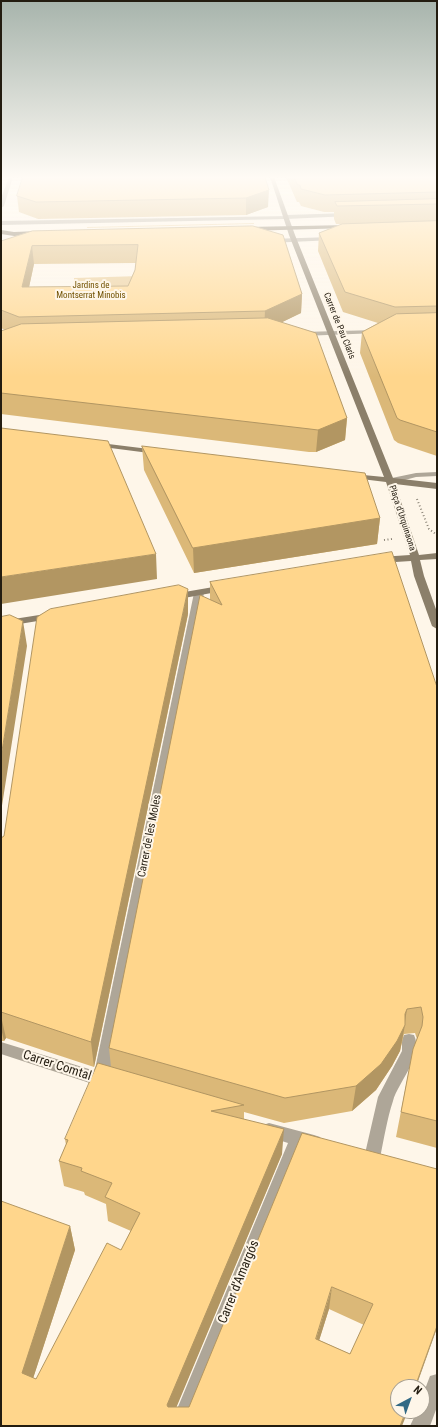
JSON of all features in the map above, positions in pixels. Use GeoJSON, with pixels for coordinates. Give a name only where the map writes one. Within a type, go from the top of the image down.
{"type":"FeatureCollection","features":[{"type":"Feature","properties":{"kind":"main road","name":"Carrer de Pau Claris"},"geometry":{"type":"LineString","coordinates":[[296,244],[390,481]]}},
{"type":"Feature","properties":{"kind":"main road"},"geometry":{"type":"LineString","coordinates":[[84,442],[162,452]]}},
{"type":"Feature","properties":{"kind":"main road"},"geometry":{"type":"LineString","coordinates":[[345,475],[437,486]]}},
{"type":"Feature","properties":{"kind":"main road","name":"Plaça d'Urquinaona"},"geometry":{"type":"LineString","coordinates":[[390,481],[415,556],[437,556]]}},
{"type":"Feature","properties":{"kind":"main road"},"geometry":{"type":"LineString","coordinates":[[368,561],[415,556],[419,576],[437,626]]}},
{"type":"Feature","properties":{"kind":"main road"},"geometry":{"type":"LineString","coordinates":[[161,599],[236,587]]}},
{"type":"Feature","properties":{"kind":"main road"},"geometry":{"type":"LineString","coordinates":[[1,624],[62,615]]}},
{"type":"Feature","properties":{"kind":"street"},"geometry":{"type":"LineString","coordinates":[[294,334],[384,332]]}},
{"type":"Feature","properties":{"kind":"street","name":"Plaça d'Urquinaona"},"geometry":{"type":"LineString","coordinates":[[390,481],[416,475],[437,474]]}},
{"type":"Feature","properties":{"kind":"street","name":"Carrer de les Moles"},"geometry":{"type":"LineString","coordinates":[[108,1082],[199,593]]}},
{"type":"Feature","properties":{"kind":"street"},"geometry":{"type":"LineString","coordinates":[[372,1158],[386,1097],[409,1052],[409,1040]]}},
{"type":"Feature","properties":{"kind":"street","name":"Carrer Comtal"},"geometry":{"type":"LineString","coordinates":[[1,1048],[108,1082]]}},
{"type":"Feature","properties":{"kind":"street"},"geometry":{"type":"LineString","coordinates":[[255,1126],[328,1146]]}},
{"type":"Feature","properties":{"kind":"street","name":"Carrer d'Amargós"},"geometry":{"type":"LineString","coordinates":[[180,1426],[298,1138]]}},
{"type":"Feature","properties":{"kind":"street"},"geometry":{"type":"LineString","coordinates":[[420,1426],[437,1383]]}},
{"type":"Feature","properties":{"kind":"path","name":"Plaça d'Urquinaona"},"geometry":{"type":"LineString","coordinates":[[418,502],[429,529],[437,535]]}},
{"type":"Feature","properties":{"kind":"path","name":"Plaça d'Urquinaona"},"geometry":{"type":"LineString","coordinates":[[384,540],[394,539]]}},
{"type":"Feature","properties":{"kind":"shaded area"},"geometry":{"type":"Polygon","coordinates":[[[140,276],[134,294],[74,287],[74,278],[140,276]]]}},
{"type":"Feature","properties":{"kind":"building"},"geometry":{"type":"Polygon","coordinates":[[[1,244],[286,244],[302,294],[265,311],[19,317],[1,310],[1,244]],[[138,245],[32,246],[22,287],[128,286],[135,270],[138,245]]]}},
{"type":"Feature","properties":{"kind":"building"},"geometry":{"type":"Polygon","coordinates":[[[324,244],[437,244],[437,306],[395,307],[345,292],[324,244]]]}},
{"type":"Feature","properties":{"kind":"building"},"geometry":{"type":"Polygon","coordinates":[[[437,313],[437,432],[397,418],[362,332],[396,314],[437,313]]]}},
{"type":"Feature","properties":{"kind":"building"},"geometry":{"type":"Polygon","coordinates":[[[268,318],[316,333],[347,418],[318,430],[1,393],[1,331],[21,324],[268,318]]]}},
{"type":"Feature","properties":{"kind":"building"},"geometry":{"type":"Polygon","coordinates":[[[1,428],[108,441],[156,554],[1,577],[1,428]]]}},
{"type":"Feature","properties":{"kind":"building"},"geometry":{"type":"Polygon","coordinates":[[[142,446],[365,473],[380,518],[193,548],[142,446]]]}},
{"type":"Feature","properties":{"kind":"building"},"geometry":{"type":"Polygon","coordinates":[[[392,552],[437,687],[437,1121],[401,1112],[413,1049],[422,1026],[423,1017],[421,1007],[407,1009],[405,1014],[405,1025],[397,1041],[381,1064],[356,1086],[285,1098],[109,1048],[200,595],[222,605],[210,582],[392,552]]]}},
{"type":"Feature","properties":{"kind":"building"},"geometry":{"type":"Polygon","coordinates":[[[179,585],[188,589],[91,1042],[1,1012],[1,838],[4,836],[37,617],[50,609],[179,585]]]}},
{"type":"Feature","properties":{"kind":"building"},"geometry":{"type":"Polygon","coordinates":[[[10,615],[23,621],[1,757],[1,617],[10,615]]]}},
{"type":"Feature","properties":{"kind":"building"},"geometry":{"type":"Polygon","coordinates":[[[98,1063],[244,1105],[211,1111],[284,1129],[167,1405],[168,1407],[189,1407],[302,1133],[437,1169],[437,1326],[418,1379],[390,1379],[390,1419],[403,1419],[400,1426],[1,1426],[1,1201],[70,1226],[22,1373],[36,1379],[107,1243],[121,1250],[140,1213],[105,1197],[112,1183],[81,1171],[82,1168],[59,1161],[68,1140],[65,1139],[98,1063]],[[332,1287],[316,1339],[350,1354],[373,1304],[332,1287]]]}},
{"type":"Feature","properties":{"kind":"park label","name":"Jardins de Montserrat Minobis"},"geometry":{"type":"Point","coordinates":[91,292]}}]}
